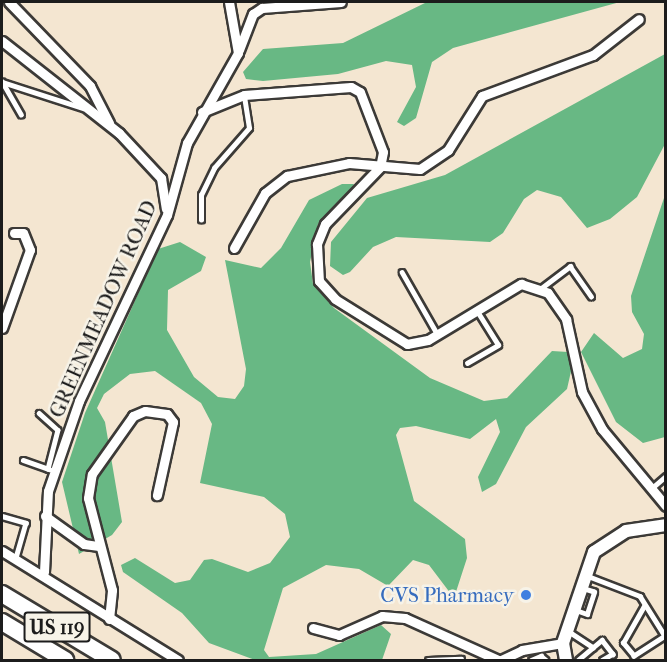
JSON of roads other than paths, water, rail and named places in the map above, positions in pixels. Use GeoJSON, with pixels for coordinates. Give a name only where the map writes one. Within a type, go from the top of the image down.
{"type":"FeatureCollection","features":[{"type":"Feature","properties":{"kind":"highway","name":"US 119"},"geometry":{"type":"LineString","coordinates":[[2,594],[112,660]]}},
{"type":"Feature","properties":{"kind":"highway"},"geometry":{"type":"LineString","coordinates":[[2,603],[98,660]]}},
{"type":"Feature","properties":{"kind":"highway","name":"US 119"},"geometry":{"type":"LineString","coordinates":[[2,622],[65,660]]}},
{"type":"Feature","properties":{"kind":"street"},"geometry":{"type":"LineString","coordinates":[[9,2],[90,86],[109,123]]}},
{"type":"Feature","properties":{"kind":"street"},"geometry":{"type":"LineString","coordinates":[[229,2],[238,53]]}},
{"type":"Feature","properties":{"kind":"street","name":"GREENMEADOW ROAD"},"geometry":{"type":"LineString","coordinates":[[44,572],[45,516],[50,470],[117,313],[167,214],[176,176],[202,112],[238,53],[253,14],[262,8],[340,2]]}},
{"type":"Feature","properties":{"kind":"street"},"geometry":{"type":"LineString","coordinates":[[234,248],[266,193],[287,176],[321,166],[420,169],[434,163],[482,96],[593,55],[639,19]]}},
{"type":"Feature","properties":{"kind":"street"},"geometry":{"type":"LineString","coordinates":[[2,41],[88,110],[109,123],[160,178],[167,214]]}},
{"type":"Feature","properties":{"kind":"street"},"geometry":{"type":"LineString","coordinates":[[202,112],[244,95],[351,87],[360,92],[383,152],[380,167],[325,224],[317,243],[319,281],[390,337],[407,345],[438,335],[521,284],[540,289],[566,319],[582,392],[602,429],[666,506]]}},
{"type":"Feature","properties":{"kind":"street"},"geometry":{"type":"LineString","coordinates":[[2,328],[30,250],[23,233],[14,232]]}},
{"type":"Feature","properties":{"kind":"street"},"geometry":{"type":"LineString","coordinates":[[109,619],[112,590],[88,498],[92,474],[133,416],[146,411],[167,414],[173,422],[157,495]]}},
{"type":"Feature","properties":{"kind":"street"},"geometry":{"type":"LineString","coordinates":[[45,516],[84,544],[99,546]]}},
{"type":"Feature","properties":{"kind":"street"},"geometry":{"type":"LineString","coordinates":[[566,660],[563,643],[573,609],[586,575],[606,540],[666,525]]}},
{"type":"Feature","properties":{"kind":"street"},"geometry":{"type":"LineString","coordinates":[[2,551],[44,572],[109,619],[178,660]]}},
{"type":"Feature","properties":{"kind":"street"},"geometry":{"type":"LineString","coordinates":[[313,628],[339,635],[368,620],[394,617],[500,660],[522,650],[563,643]]}},
{"type":"Feature","properties":{"kind":"lane"},"geometry":{"type":"LineString","coordinates":[[21,115],[2,81],[88,110]]}},
{"type":"Feature","properties":{"kind":"lane"},"geometry":{"type":"LineString","coordinates":[[201,220],[201,195],[214,168],[249,128],[244,95]]}},
{"type":"Feature","properties":{"kind":"lane"},"geometry":{"type":"LineString","coordinates":[[540,289],[570,266],[591,296]]}},
{"type":"Feature","properties":{"kind":"lane"},"geometry":{"type":"LineString","coordinates":[[402,272],[438,335]]}},
{"type":"Feature","properties":{"kind":"lane"},"geometry":{"type":"LineString","coordinates":[[467,363],[498,345],[477,311]]}},
{"type":"Feature","properties":{"kind":"lane"},"geometry":{"type":"LineString","coordinates":[[23,460],[50,470],[58,430],[39,413]]}},
{"type":"Feature","properties":{"kind":"lane"},"geometry":{"type":"LineString","coordinates":[[652,488],[666,476]]}},
{"type":"Feature","properties":{"kind":"lane"},"geometry":{"type":"LineString","coordinates":[[2,516],[26,523],[16,558]]}},
{"type":"Feature","properties":{"kind":"lane"},"geometry":{"type":"LineString","coordinates":[[586,575],[636,594],[665,636],[634,656],[623,643],[644,606]]}},
{"type":"Feature","properties":{"kind":"lane"},"geometry":{"type":"LineString","coordinates":[[566,630],[582,635],[594,648]]}},
{"type":"Feature","properties":{"kind":"lane"},"geometry":{"type":"LineString","coordinates":[[578,660],[602,640],[613,654],[602,659]]}},
{"type":"Feature","properties":{"kind":"lane"},"geometry":{"type":"LineString","coordinates":[[430,660],[462,660],[468,647]]}},
{"type":"Feature","properties":{"kind":"lane"},"geometry":{"type":"LineString","coordinates":[[531,660],[541,656],[546,660]]}},
{"type":"Feature","properties":{"kind":"place","name":"CVS Pharmacy"},"geometry":{"type":"Point","coordinates":[526,595]}}]}
